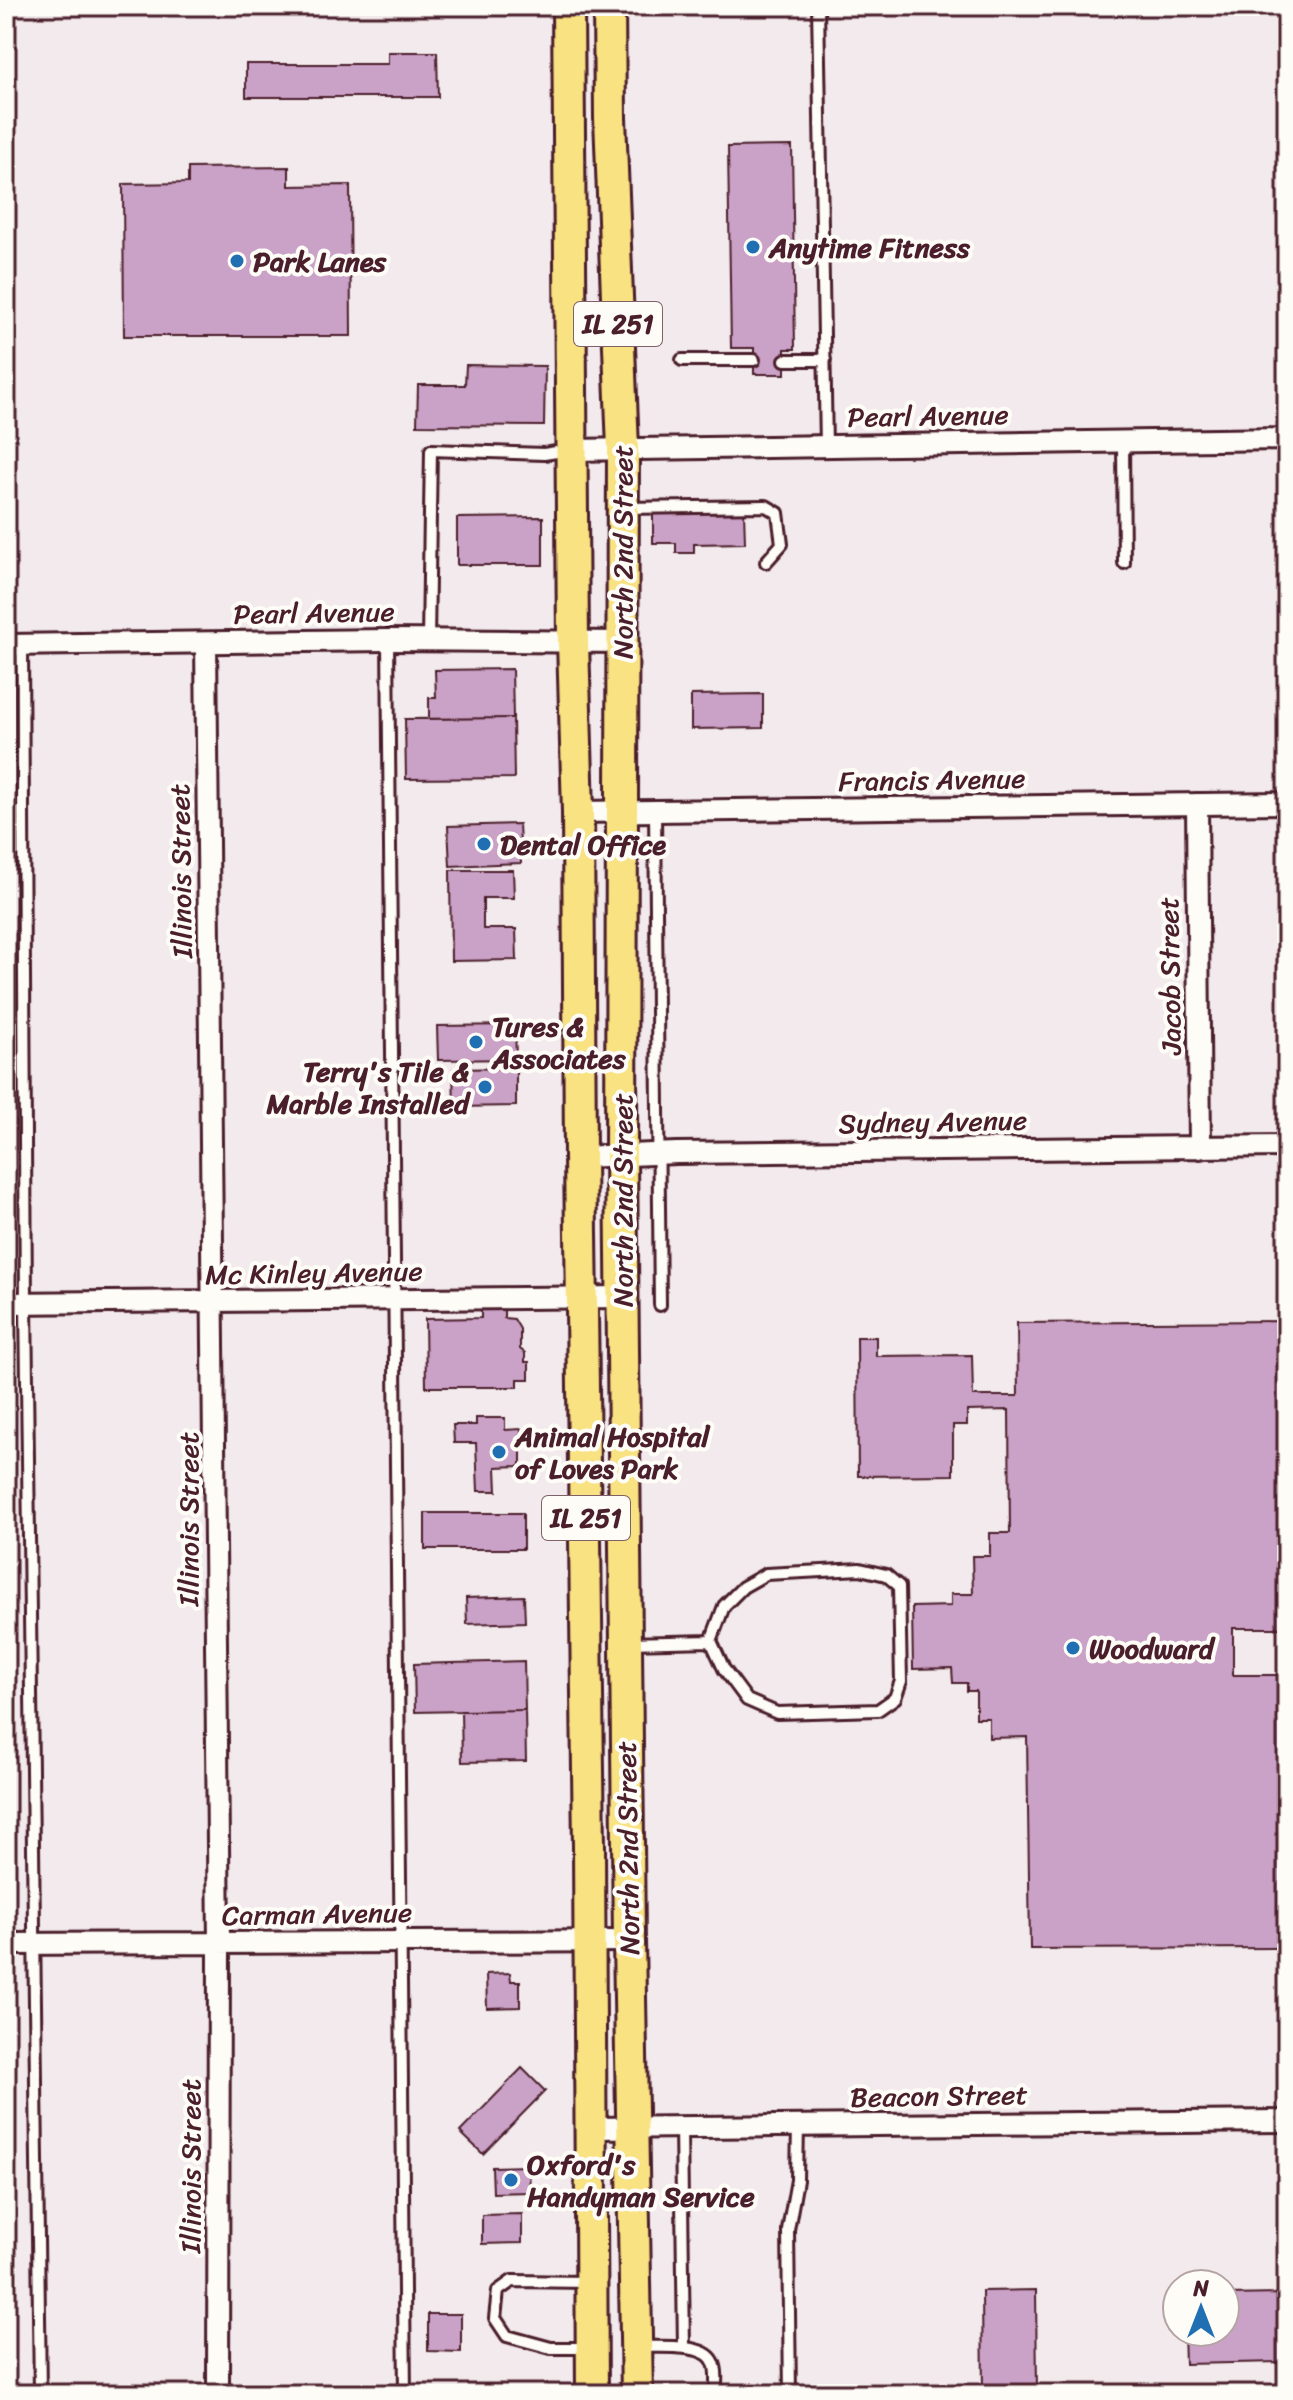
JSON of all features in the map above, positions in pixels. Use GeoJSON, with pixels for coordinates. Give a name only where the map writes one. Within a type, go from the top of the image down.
{"type":"FeatureCollection","features":[{"type":"Feature","properties":{"kind":"main road","name":"North 2nd Street"},"geometry":{"type":"LineString","coordinates":[[568,6],[590,1940],[592,2394]]}},
{"type":"Feature","properties":{"kind":"main road","name":"North 2nd Street"},"geometry":{"type":"LineString","coordinates":[[609,6],[610,118],[623,449],[621,1155],[637,2394]]}},
{"type":"Feature","properties":{"kind":"street","name":"Pearl Avenue"},"geometry":{"type":"LineString","coordinates":[[571,450],[1287,439]]}},
{"type":"Feature","properties":{"kind":"street","name":"Pearl Avenue"},"geometry":{"type":"LineString","coordinates":[[14,645],[388,640],[622,642]]}},
{"type":"Feature","properties":{"kind":"street","name":"Illinois Street"},"geometry":{"type":"LineString","coordinates":[[206,643],[219,1944],[218,2394]]}},
{"type":"Feature","properties":{"kind":"street","name":"Francis Avenue"},"geometry":{"type":"LineString","coordinates":[[578,812],[1287,803]]}},
{"type":"Feature","properties":{"kind":"street","name":"Jacob Street"},"geometry":{"type":"LineString","coordinates":[[1197,804],[1200,1148]]}},
{"type":"Feature","properties":{"kind":"street","name":"Sydney Avenue"},"geometry":{"type":"LineString","coordinates":[[580,1157],[1287,1146]]}},
{"type":"Feature","properties":{"kind":"street","name":"Mc Kinley Avenue"},"geometry":{"type":"LineString","coordinates":[[16,1303],[623,1297]]}},
{"type":"Feature","properties":{"kind":"street","name":"Carman Avenue"},"geometry":{"type":"LineString","coordinates":[[6,1944],[629,1941]]}},
{"type":"Feature","properties":{"kind":"street","name":"Beacon Street"},"geometry":{"type":"LineString","coordinates":[[591,2128],[1287,2121]]}},
{"type":"Feature","properties":{"kind":"lane"},"geometry":{"type":"LineString","coordinates":[[818,6],[826,446]]}},
{"type":"Feature","properties":{"kind":"lane"},"geometry":{"type":"LineString","coordinates":[[682,360],[754,360]]}},
{"type":"Feature","properties":{"kind":"lane"},"geometry":{"type":"LineString","coordinates":[[785,360],[825,360]]}},
{"type":"Feature","properties":{"kind":"lane"},"geometry":{"type":"LineString","coordinates":[[1123,442],[1124,563]]}},
{"type":"Feature","properties":{"kind":"lane"},"geometry":{"type":"LineString","coordinates":[[428,640],[431,450],[544,454],[571,450]]}},
{"type":"Feature","properties":{"kind":"lane"},"geometry":{"type":"LineString","coordinates":[[622,508],[766,506],[778,513],[782,544],[766,562]]}},
{"type":"Feature","properties":{"kind":"lane"},"geometry":{"type":"LineString","coordinates":[[388,640],[405,2394]]}},
{"type":"Feature","properties":{"kind":"lane"},"geometry":{"type":"LineString","coordinates":[[14,645],[16,1303],[33,1944],[40,2394]]}},
{"type":"Feature","properties":{"kind":"lane"},"geometry":{"type":"LineString","coordinates":[[655,812],[660,1305]]}},
{"type":"Feature","properties":{"kind":"lane"},"geometry":{"type":"LineString","coordinates":[[860,1569],[886,1575],[899,1586],[901,1681],[895,1698],[878,1710],[777,1713],[767,1709],[747,1700],[724,1669],[711,1641],[724,1606],[743,1587],[766,1574],[860,1569]]}},
{"type":"Feature","properties":{"kind":"lane"},"geometry":{"type":"LineString","coordinates":[[626,1643],[711,1641]]}},
{"type":"Feature","properties":{"kind":"lane"},"geometry":{"type":"LineString","coordinates":[[790,2394],[788,2230],[797,2180],[798,2125]]}},
{"type":"Feature","properties":{"kind":"lane"},"geometry":{"type":"LineString","coordinates":[[681,2127],[684,2348]]}},
{"type":"Feature","properties":{"kind":"lane"},"geometry":{"type":"LineString","coordinates":[[592,2282],[512,2281],[498,2291],[495,2318],[507,2336],[551,2348],[592,2348]]}},
{"type":"Feature","properties":{"kind":"lane"},"geometry":{"type":"LineString","coordinates":[[636,2347],[684,2348],[707,2353],[715,2363],[715,2394]]}},
{"type":"Feature","properties":{"kind":"lane"},"geometry":{"type":"LineString","coordinates":[[807,2394],[822,2394]]}},
{"type":"Feature","properties":{"kind":"building"},"geometry":{"type":"Polygon","coordinates":[[[388,52],[437,52],[438,97],[246,97],[246,64],[388,64],[388,52]]]}},
{"type":"Feature","properties":{"kind":"building"},"geometry":{"type":"Polygon","coordinates":[[[792,146],[795,349],[785,349],[785,374],[754,374],[754,348],[731,348],[728,147],[792,146]]]}},
{"type":"Feature","properties":{"kind":"building","name":"Park Lanes"},"geometry":{"type":"Polygon","coordinates":[[[289,167],[289,186],[350,185],[351,336],[124,336],[123,184],[188,183],[188,168],[289,167]]]}},
{"type":"Feature","properties":{"kind":"building"},"geometry":{"type":"Polygon","coordinates":[[[466,365],[545,366],[544,426],[417,425],[418,385],[465,385],[466,365]]]}},
{"type":"Feature","properties":{"kind":"building"},"geometry":{"type":"Polygon","coordinates":[[[744,510],[745,543],[694,544],[694,553],[676,553],[676,543],[653,543],[653,512],[744,510]]]}},
{"type":"Feature","properties":{"kind":"building"},"geometry":{"type":"Polygon","coordinates":[[[543,517],[543,565],[457,565],[457,518],[543,517]]]}},
{"type":"Feature","properties":{"kind":"building"},"geometry":{"type":"Polygon","coordinates":[[[512,669],[513,718],[429,719],[429,698],[436,698],[435,670],[512,669]]]}},
{"type":"Feature","properties":{"kind":"building"},"geometry":{"type":"Polygon","coordinates":[[[763,694],[763,728],[691,729],[691,695],[763,694]]]}},
{"type":"Feature","properties":{"kind":"building"},"geometry":{"type":"Polygon","coordinates":[[[513,718],[514,778],[406,779],[405,719],[513,718]]]}},
{"type":"Feature","properties":{"kind":"building","name":"Dental Office"},"geometry":{"type":"Polygon","coordinates":[[[519,824],[521,863],[450,866],[448,826],[519,824]]]}},
{"type":"Feature","properties":{"kind":"building"},"geometry":{"type":"Polygon","coordinates":[[[450,870],[513,870],[514,898],[483,898],[483,929],[516,929],[517,960],[451,961],[450,870]]]}},
{"type":"Feature","properties":{"kind":"building","name":"Tures & Associates"},"geometry":{"type":"Polygon","coordinates":[[[515,1025],[516,1059],[438,1060],[437,1026],[515,1025]]]}},
{"type":"Feature","properties":{"kind":"building","name":"Terry's Tile & Marble Installed"},"geometry":{"type":"Polygon","coordinates":[[[516,1068],[516,1106],[454,1107],[453,1069],[516,1068]]]}},
{"type":"Feature","properties":{"kind":"building"},"geometry":{"type":"Polygon","coordinates":[[[481,1310],[504,1310],[504,1318],[514,1319],[520,1329],[520,1349],[525,1353],[525,1362],[529,1362],[529,1379],[518,1379],[518,1387],[426,1387],[425,1319],[481,1318],[481,1310]]]}},
{"type":"Feature","properties":{"kind":"building","name":"Woodward"},"geometry":{"type":"Polygon","coordinates":[[[1287,1321],[1287,1628],[1233,1628],[1233,1675],[1287,1675],[1287,1948],[1030,1949],[1027,1737],[989,1738],[989,1718],[976,1718],[976,1691],[967,1691],[967,1683],[953,1683],[952,1668],[913,1669],[912,1607],[951,1606],[951,1594],[973,1594],[972,1556],[990,1556],[990,1533],[1010,1533],[1009,1410],[967,1411],[967,1425],[953,1425],[953,1475],[858,1476],[857,1337],[876,1337],[876,1356],[972,1355],[973,1396],[1018,1396],[1017,1323],[1287,1321]]]}},
{"type":"Feature","properties":{"kind":"building","name":"Animal Hospital of Loves Park"},"geometry":{"type":"Polygon","coordinates":[[[476,1418],[505,1418],[505,1430],[521,1429],[521,1466],[496,1467],[497,1491],[478,1491],[476,1443],[454,1443],[453,1425],[476,1425],[476,1418]]]}},
{"type":"Feature","properties":{"kind":"building"},"geometry":{"type":"Polygon","coordinates":[[[425,1513],[523,1513],[523,1549],[425,1549],[425,1513]]]}},
{"type":"Feature","properties":{"kind":"building"},"geometry":{"type":"Polygon","coordinates":[[[524,1596],[525,1622],[467,1624],[466,1598],[524,1596]]]}},
{"type":"Feature","properties":{"kind":"building"},"geometry":{"type":"Polygon","coordinates":[[[524,1661],[525,1710],[415,1712],[414,1664],[524,1661]]]}},
{"type":"Feature","properties":{"kind":"building"},"geometry":{"type":"Polygon","coordinates":[[[525,1710],[526,1761],[462,1762],[461,1711],[525,1710]]]}},
{"type":"Feature","properties":{"kind":"building"},"geometry":{"type":"Polygon","coordinates":[[[510,1973],[511,1981],[520,1981],[520,2007],[487,2008],[486,1974],[510,1973]]]}},
{"type":"Feature","properties":{"kind":"building"},"geometry":{"type":"Polygon","coordinates":[[[522,2068],[545,2091],[483,2154],[460,2132],[522,2068]]]}},
{"type":"Feature","properties":{"kind":"building","name":"Oxford's Handyman Service"},"geometry":{"type":"Polygon","coordinates":[[[529,2166],[530,2192],[493,2193],[492,2167],[529,2166]]]}},
{"type":"Feature","properties":{"kind":"building"},"geometry":{"type":"Polygon","coordinates":[[[522,2214],[522,2243],[482,2244],[482,2215],[522,2214]]]}},
{"type":"Feature","properties":{"kind":"building"},"geometry":{"type":"Polygon","coordinates":[[[1036,2290],[1037,2394],[983,2394],[982,2291],[1036,2290]]]}},
{"type":"Feature","properties":{"kind":"building"},"geometry":{"type":"Polygon","coordinates":[[[1287,2294],[1287,2362],[1185,2364],[1184,2348],[1241,2348],[1241,2295],[1287,2294]]]}},
{"type":"Feature","properties":{"kind":"building"},"geometry":{"type":"Polygon","coordinates":[[[428,2314],[461,2314],[461,2352],[428,2351],[428,2314]]]}},
{"type":"Feature","properties":{"kind":"building"},"geometry":{"type":"Polygon","coordinates":[[[433,2390],[462,2390],[462,2394],[433,2394],[433,2390]]]}},
{"type":"Feature","properties":{"kind":"place","name":"Anytime Fitness"},"geometry":{"type":"Point","coordinates":[753,247]}},
{"type":"Feature","properties":{"kind":"place","name":"Park Lanes"},"geometry":{"type":"Point","coordinates":[237,261]}},
{"type":"Feature","properties":{"kind":"place","name":"Dental Office"},"geometry":{"type":"Point","coordinates":[484,844]}},
{"type":"Feature","properties":{"kind":"place","name":"Tures & Associates"},"geometry":{"type":"Point","coordinates":[476,1042]}},
{"type":"Feature","properties":{"kind":"place","name":"Terry's Tile & Marble Installed"},"geometry":{"type":"Point","coordinates":[485,1087]}},
{"type":"Feature","properties":{"kind":"place","name":"Animal Hospital of Loves Park"},"geometry":{"type":"Point","coordinates":[499,1452]}},
{"type":"Feature","properties":{"kind":"place","name":"Woodward"},"geometry":{"type":"Point","coordinates":[1073,1648]}},
{"type":"Feature","properties":{"kind":"place","name":"Oxford's Handyman Service"},"geometry":{"type":"Point","coordinates":[511,2180]}}]}
